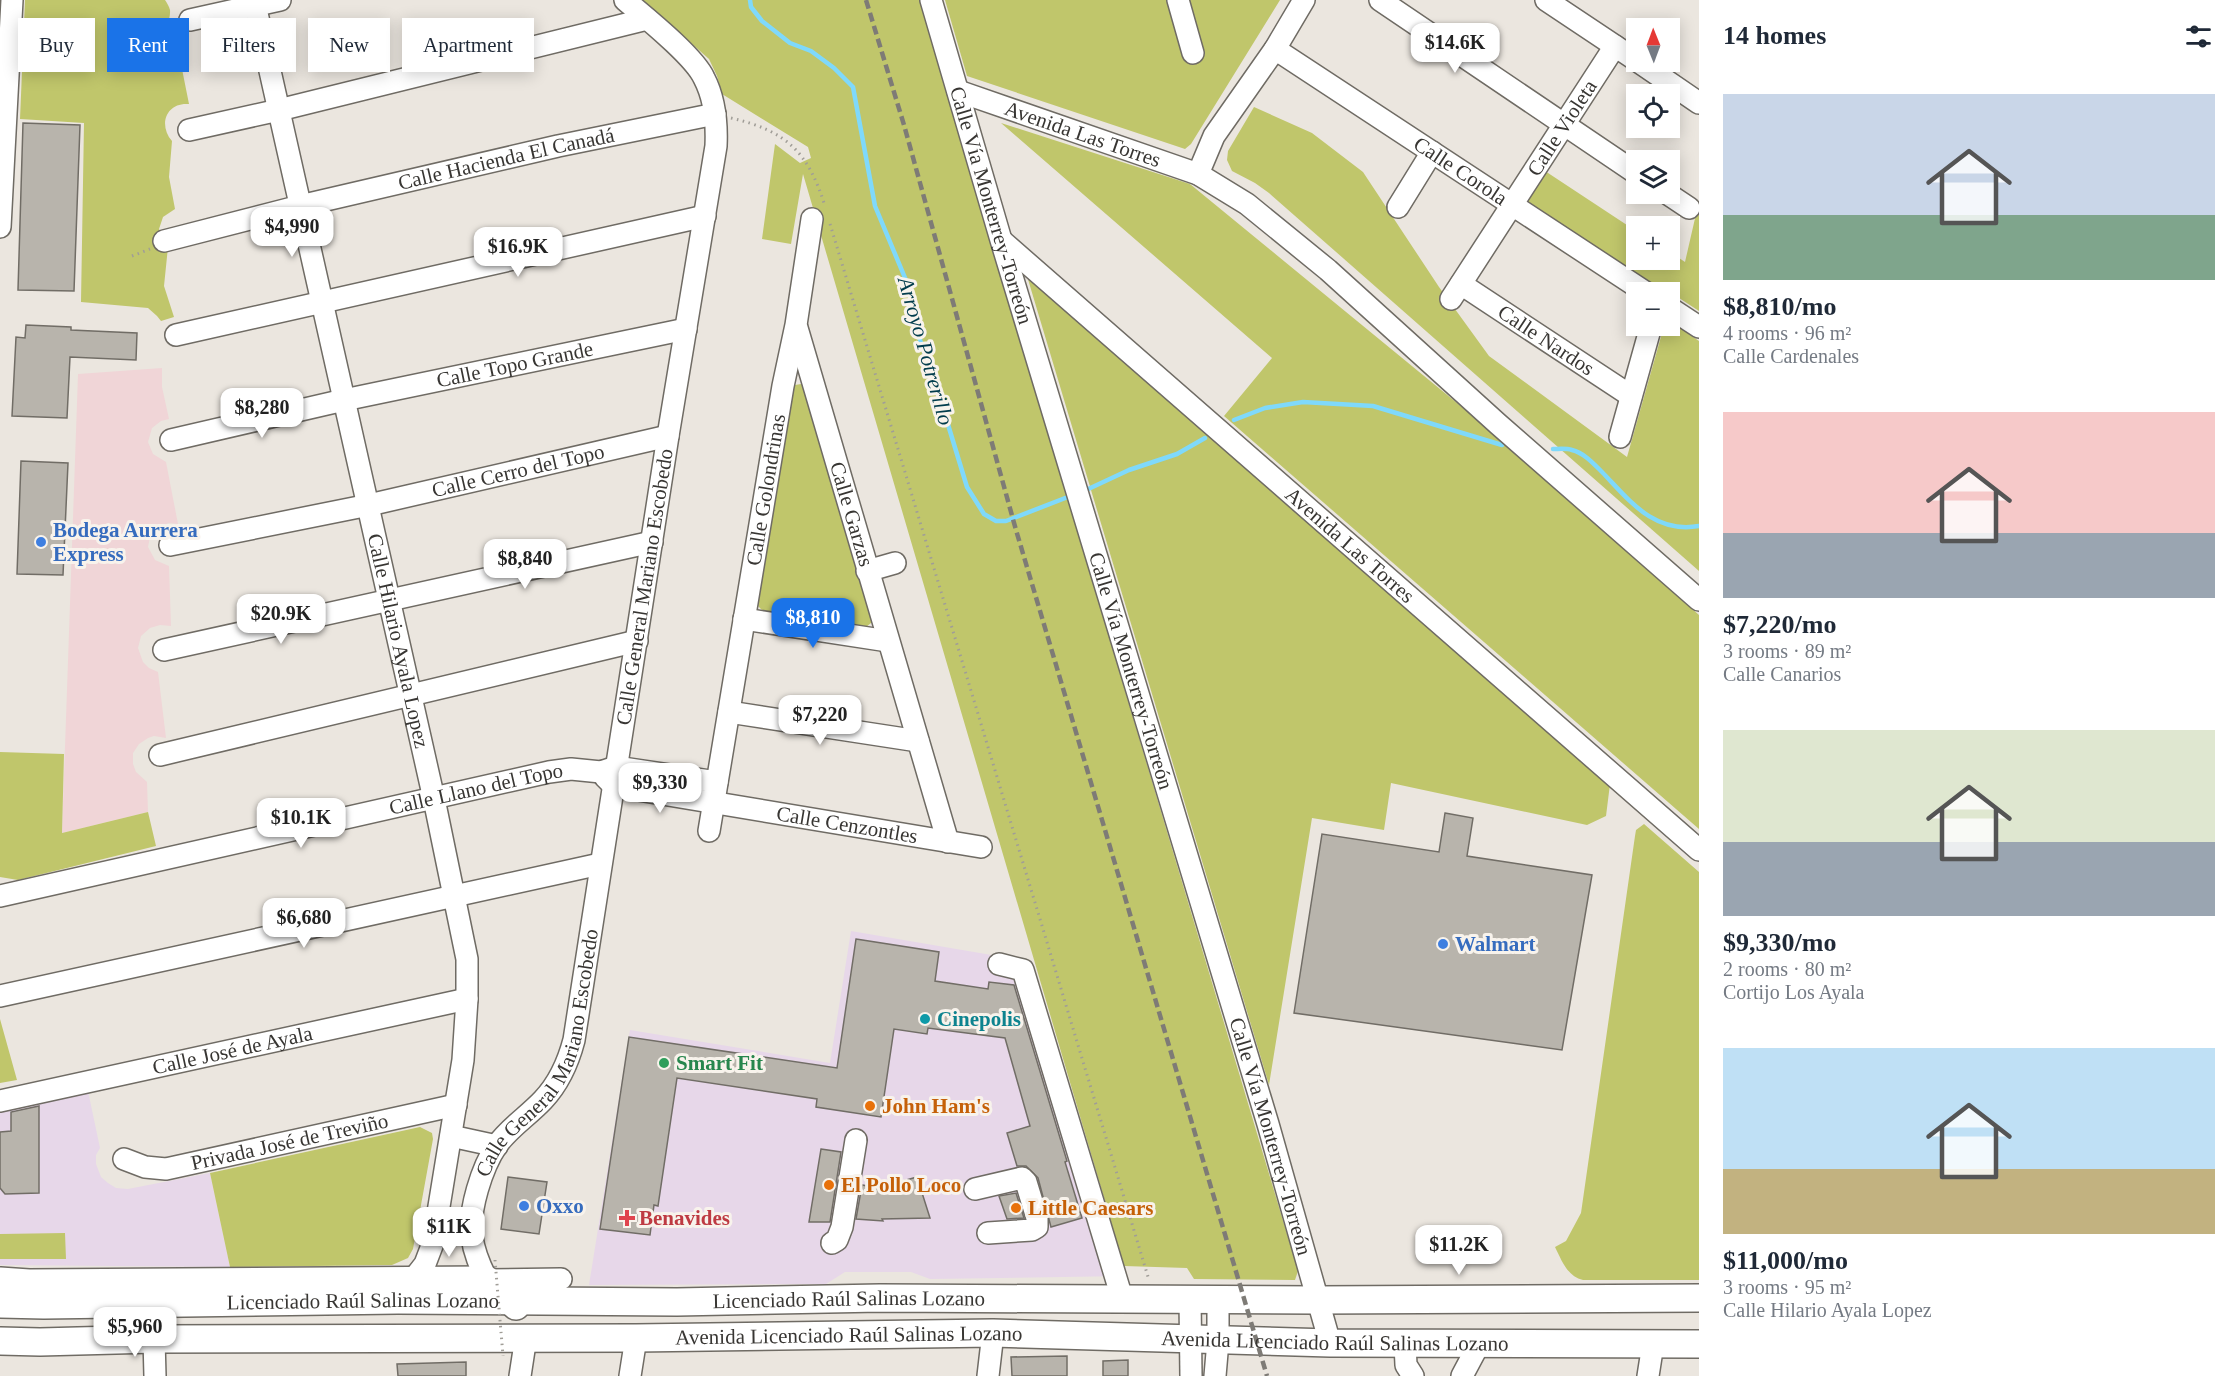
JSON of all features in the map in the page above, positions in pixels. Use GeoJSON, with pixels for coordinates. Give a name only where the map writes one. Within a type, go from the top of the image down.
{"type":"FeatureCollection","features":[{"type":"Feature","properties":{"kind":"main road"},"geometry":{"type":"LineString","coordinates":[[0,1281],[29,1283],[411,1281],[491,1270],[518,1312],[518,1324],[512,1344]]}},
{"type":"Feature","properties":{"kind":"main road","name":"Licenciado Raúl Salinas Lozano"},"geometry":{"type":"LineString","coordinates":[[0,1304],[398,1300],[677,1302],[880,1298],[1317,1300],[1699,1298]]}},
{"type":"Feature","properties":{"kind":"main road"},"geometry":{"type":"LineString","coordinates":[[512,1344],[530,1324],[540,1318],[653,1316],[668,1311],[677,1302]]}},
{"type":"Feature","properties":{"kind":"main road","name":"Avenida Licenciado Raúl Salinas Lozano"},"geometry":{"type":"LineString","coordinates":[[0,1341],[154,1340],[512,1344],[636,1338],[993,1333],[1330,1343],[1699,1344]]}},
{"type":"Feature","properties":{"kind":"street"},"geometry":{"type":"LineString","coordinates":[[0,227],[3,89],[12,0]]}},
{"type":"Feature","properties":{"kind":"street"},"geometry":{"type":"LineString","coordinates":[[190,20],[255,3],[280,0]]}},
{"type":"Feature","properties":{"kind":"street","name":"Calle General Mariano Escobedo"},"geometry":{"type":"LineString","coordinates":[[491,1270],[474,1250],[471,1234],[480,1183],[497,1146],[552,1090],[568,1059],[574,1040],[600,864],[610,775],[637,641],[716,146],[715,114],[704,77],[688,58],[625,0]]}},
{"type":"Feature","properties":{"kind":"street","name":"Calle Vía Monterrey-Torreón"},"geometry":{"type":"LineString","coordinates":[[931,0],[1001,240],[1253,1073],[1330,1343]]}},
{"type":"Feature","properties":{"kind":"street"},"geometry":{"type":"LineString","coordinates":[[1178,0],[1193,53]]}},
{"type":"Feature","properties":{"kind":"street"},"geometry":{"type":"LineString","coordinates":[[1198,174],[1214,136],[1275,49],[1304,0]]}},
{"type":"Feature","properties":{"kind":"street"},"geometry":{"type":"LineString","coordinates":[[1380,0],[1626,165]]}},
{"type":"Feature","properties":{"kind":"street"},"geometry":{"type":"LineString","coordinates":[[1546,0],[1626,53]]}},
{"type":"Feature","properties":{"kind":"street","name":"Calle Hilario Ayala Lopez"},"geometry":{"type":"LineString","coordinates":[[255,3],[435,799],[467,959],[463,1060],[451,1136],[430,1253],[425,1264],[411,1281]]}},
{"type":"Feature","properties":{"kind":"street"},"geometry":{"type":"LineString","coordinates":[[189,130],[647,19]]}},
{"type":"Feature","properties":{"kind":"street","name":"Calle Violeta"},"geometry":{"type":"LineString","coordinates":[[1456,291],[1615,46]]}},
{"type":"Feature","properties":{"kind":"street","name":"Calle Corola"},"geometry":{"type":"LineString","coordinates":[[1275,49],[1630,282]]}},
{"type":"Feature","properties":{"kind":"street"},"geometry":{"type":"LineString","coordinates":[[1654,72],[1699,103]]}},
{"type":"Feature","properties":{"kind":"street","name":"Avenida Las Torres"},"geometry":{"type":"LineString","coordinates":[[958,91],[1198,174],[1247,204],[1328,270],[1498,424],[1699,600]]}},
{"type":"Feature","properties":{"kind":"street","name":"Calle Hacienda El Canadá"},"geometry":{"type":"LineString","coordinates":[[164,241],[300,206],[558,146],[715,114]]}},
{"type":"Feature","properties":{"kind":"street"},"geometry":{"type":"LineString","coordinates":[[1398,207],[1432,152]]}},
{"type":"Feature","properties":{"kind":"street"},"geometry":{"type":"LineString","coordinates":[[1680,202],[1689,208]]}},
{"type":"Feature","properties":{"kind":"street"},"geometry":{"type":"LineString","coordinates":[[176,335],[705,216]]}},
{"type":"Feature","properties":{"kind":"street","name":"Calle Golondrinas"},"geometry":{"type":"LineString","coordinates":[[709,831],[783,386],[796,325],[812,219]]}},
{"type":"Feature","properties":{"kind":"street","name":"Avenida Las Torres"},"geometry":{"type":"LineString","coordinates":[[1001,240],[1699,849]]}},
{"type":"Feature","properties":{"kind":"street","name":"Calle Nardos"},"geometry":{"type":"LineString","coordinates":[[1456,291],[1631,396]]}},
{"type":"Feature","properties":{"kind":"street"},"geometry":{"type":"LineString","coordinates":[[1680,315],[1699,327]]}},
{"type":"Feature","properties":{"kind":"street","name":"Calle Garzas"},"geometry":{"type":"LineString","coordinates":[[796,325],[948,842]]}},
{"type":"Feature","properties":{"kind":"street","name":"Calle Topo Grande"},"geometry":{"type":"LineString","coordinates":[[171,440],[344,400],[686,329]]}},
{"type":"Feature","properties":{"kind":"street"},"geometry":{"type":"LineString","coordinates":[[1620,437],[1648,336]]}},
{"type":"Feature","properties":{"kind":"street","name":"Calle Cerro del Topo"},"geometry":{"type":"LineString","coordinates":[[170,544],[369,505],[668,436]]}},
{"type":"Feature","properties":{"kind":"street"},"geometry":{"type":"LineString","coordinates":[[164,650],[652,542]]}},
{"type":"Feature","properties":{"kind":"street"},"geometry":{"type":"LineString","coordinates":[[867,571],[895,563]]}},
{"type":"Feature","properties":{"kind":"street"},"geometry":{"type":"LineString","coordinates":[[744,619],[888,641]]}},
{"type":"Feature","properties":{"kind":"street"},"geometry":{"type":"LineString","coordinates":[[160,755],[637,641]]}},
{"type":"Feature","properties":{"kind":"street"},"geometry":{"type":"LineString","coordinates":[[729,712],[918,741]]}},
{"type":"Feature","properties":{"kind":"street","name":"Calle Llano del Topo"},"geometry":{"type":"LineString","coordinates":[[0,896],[549,772],[571,769],[610,775]]}},
{"type":"Feature","properties":{"kind":"street"},"geometry":{"type":"LineString","coordinates":[[610,775],[717,782]]}},
{"type":"Feature","properties":{"kind":"street","name":"Calle Cenzontles"},"geometry":{"type":"LineString","coordinates":[[610,775],[714,803],[981,847]]}},
{"type":"Feature","properties":{"kind":"street"},"geometry":{"type":"LineString","coordinates":[[0,996],[600,864]]}},
{"type":"Feature","properties":{"kind":"street"},"geometry":{"type":"LineString","coordinates":[[999,964],[1023,970],[1122,1298]]}},
{"type":"Feature","properties":{"kind":"street","name":"Calle José de Ayala"},"geometry":{"type":"LineString","coordinates":[[0,1101],[467,999]]}},
{"type":"Feature","properties":{"kind":"street","name":"Privada José de Treviño"},"geometry":{"type":"LineString","coordinates":[[124,1159],[146,1167],[166,1169],[456,1105]]}},
{"type":"Feature","properties":{"kind":"street"},"geometry":{"type":"LineString","coordinates":[[451,1136],[497,1146]]}},
{"type":"Feature","properties":{"kind":"street"},"geometry":{"type":"LineString","coordinates":[[832,1243],[837,1240],[842,1227],[856,1140]]}},
{"type":"Feature","properties":{"kind":"street"},"geometry":{"type":"LineString","coordinates":[[975,1189],[1022,1178],[1026,1182],[1037,1218],[1037,1227],[1032,1230],[988,1233]]}},
{"type":"Feature","properties":{"kind":"street"},"geometry":{"type":"LineString","coordinates":[[491,1270],[561,1279]]}},
{"type":"Feature","properties":{"kind":"street"},"geometry":{"type":"LineString","coordinates":[[1190,1299],[1191,1376]]}},
{"type":"Feature","properties":{"kind":"street"},"geometry":{"type":"LineString","coordinates":[[1215,1376],[1218,1299]]}},
{"type":"Feature","properties":{"kind":"street"},"geometry":{"type":"LineString","coordinates":[[988,1376],[993,1333]]}},
{"type":"Feature","properties":{"kind":"street"},"geometry":{"type":"LineString","coordinates":[[630,1376],[636,1338]]}},
{"type":"Feature","properties":{"kind":"street"},"geometry":{"type":"LineString","coordinates":[[154,1340],[154,1376]]}},
{"type":"Feature","properties":{"kind":"street"},"geometry":{"type":"LineString","coordinates":[[512,1344],[520,1376]]}},
{"type":"Feature","properties":{"kind":"street"},"geometry":{"type":"LineString","coordinates":[[1406,1344],[1406,1365],[1413,1376]]}},
{"type":"Feature","properties":{"kind":"street"},"geometry":{"type":"LineString","coordinates":[[1461,1376],[1479,1344]]}},
{"type":"Feature","properties":{"kind":"street"},"geometry":{"type":"LineString","coordinates":[[1648,1376],[1653,1344]]}},
{"type":"Feature","properties":{"kind":"path"},"geometry":{"type":"LineString","coordinates":[[715,114],[744,121],[777,134],[803,158],[816,178],[1154,1298]]}},
{"type":"Feature","properties":{"kind":"path"},"geometry":{"type":"LineString","coordinates":[[491,1270],[512,1344]]}},
{"type":"Feature","properties":{"kind":"shaded area"},"geometry":{"type":"Polygon","coordinates":[[[162,368],[162,387],[169,419],[161,421],[152,428],[148,442],[153,454],[166,462],[178,524],[169,523],[157,527],[150,537],[148,547],[155,560],[169,566],[171,626],[160,625],[150,628],[141,636],[138,648],[143,662],[158,672],[166,738],[154,736],[148,738],[139,744],[133,753],[136,772],[147,782],[148,812],[62,833],[78,374],[162,368]]]}},
{"type":"Feature","properties":{"kind":"shaded area"},"geometry":{"type":"Polygon","coordinates":[[[851,931],[1032,962],[1126,1276],[930,1279],[911,1272],[845,1272],[826,1284],[589,1285],[630,1030],[830,1063],[851,931]]]}},
{"type":"Feature","properties":{"kind":"shaded area"},"geometry":{"type":"Polygon","coordinates":[[[88,1091],[100,1148],[96,1155],[96,1164],[101,1177],[116,1188],[128,1189],[210,1173],[230,1267],[0,1265],[0,1109],[88,1091]]]}},
{"type":"Feature","properties":{"kind":"green space"},"geometry":{"type":"Polygon","coordinates":[[[25,0],[165,0],[169,6],[169,18],[107,18],[107,72],[183,72],[189,104],[175,107],[170,111],[165,122],[172,141],[169,177],[175,209],[163,217],[159,229],[168,247],[164,286],[174,317],[161,321],[148,308],[81,302],[84,123],[20,119],[22,72],[95,72],[95,18],[24,18],[25,0]]]}},
{"type":"Feature","properties":{"kind":"green space"},"geometry":{"type":"Polygon","coordinates":[[[642,0],[921,0],[1298,1271],[1295,1280],[1194,1279],[1187,1268],[1124,1266],[803,174],[791,244],[762,239],[775,144],[800,163],[811,158],[808,147],[722,94],[709,59],[642,0]]]}},
{"type":"Feature","properties":{"kind":"green space"},"geometry":{"type":"Polygon","coordinates":[[[945,0],[1280,0],[1191,144],[1185,149],[967,76],[945,0]]]}},
{"type":"Feature","properties":{"kind":"green space"},"geometry":{"type":"Polygon","coordinates":[[[1254,107],[1312,133],[1363,172],[1439,287],[1489,356],[1627,457],[1661,336],[1680,336],[1680,328],[1699,341],[1699,571],[1269,193],[1232,171],[1227,160],[1228,151],[1254,107]]]}},
{"type":"Feature","properties":{"kind":"green space"},"geometry":{"type":"Polygon","coordinates":[[[1001,123],[1190,184],[1507,444],[1699,615],[1699,829],[1224,416],[1272,358],[1001,123]]]}},
{"type":"Feature","properties":{"kind":"green space"},"geometry":{"type":"Polygon","coordinates":[[[1545,171],[1626,224],[1626,267],[1525,201],[1545,171]]]}},
{"type":"Feature","properties":{"kind":"green space"},"geometry":{"type":"Polygon","coordinates":[[[1699,201],[1699,311],[1680,299],[1680,282],[1650,282],[1631,270],[1680,270],[1680,259],[1685,262],[1699,201]]]}},
{"type":"Feature","properties":{"kind":"green space"},"geometry":{"type":"Polygon","coordinates":[[[1027,276],[1610,784],[1606,816],[1587,825],[1391,783],[1384,830],[1312,818],[1269,1085],[1027,276]]]}},
{"type":"Feature","properties":{"kind":"green space"},"geometry":{"type":"Polygon","coordinates":[[[801,384],[807,393],[871,620],[866,627],[763,611],[758,606],[793,389],[795,385],[801,384]]]}},
{"type":"Feature","properties":{"kind":"green space"},"geometry":{"type":"Polygon","coordinates":[[[0,752],[64,754],[62,833],[148,812],[156,846],[18,880],[0,877],[0,752]]]}},
{"type":"Feature","properties":{"kind":"green space"},"geometry":{"type":"Polygon","coordinates":[[[1644,824],[1699,872],[1699,1280],[1583,1280],[1569,1271],[1555,1247],[1566,1241],[1581,1213],[1635,836],[1636,830],[1644,824]]]}},
{"type":"Feature","properties":{"kind":"green space"},"geometry":{"type":"Polygon","coordinates":[[[0,1019],[17,1080],[0,1083],[0,1019]]]}},
{"type":"Feature","properties":{"kind":"green space"},"geometry":{"type":"Polygon","coordinates":[[[420,1127],[432,1133],[433,1139],[413,1249],[408,1258],[392,1265],[230,1267],[210,1173],[420,1127]]]}},
{"type":"Feature","properties":{"kind":"green space"},"geometry":{"type":"Polygon","coordinates":[[[65,1233],[66,1259],[0,1259],[0,1234],[65,1233]]]}},
{"type":"Feature","properties":{"kind":"building"},"geometry":{"type":"Polygon","coordinates":[[[23,123],[80,125],[74,291],[18,290],[23,123]]]}},
{"type":"Feature","properties":{"kind":"building"},"geometry":{"type":"Polygon","coordinates":[[[26,325],[137,333],[136,360],[70,357],[67,418],[12,416],[16,337],[25,338],[26,325]]]}},
{"type":"Feature","properties":{"kind":"building"},"geometry":{"type":"Polygon","coordinates":[[[21,461],[68,463],[63,575],[17,574],[21,461]]]}},
{"type":"Feature","properties":{"kind":"building","name":"Walmart"},"geometry":{"type":"Polygon","coordinates":[[[1445,813],[1473,818],[1467,856],[1592,875],[1562,1050],[1294,1013],[1322,834],[1439,852],[1445,813]]]}},
{"type":"Feature","properties":{"kind":"building"},"geometry":{"type":"Polygon","coordinates":[[[856,939],[939,952],[935,981],[988,989],[989,982],[1014,985],[1082,1218],[1051,1227],[1038,1178],[1026,1166],[1017,1166],[1007,1133],[1030,1126],[1005,1038],[928,1028],[927,1034],[894,1029],[881,1117],[816,1107],[817,1099],[677,1078],[658,1206],[654,1205],[650,1235],[600,1229],[629,1037],[837,1068],[856,939]]]}},
{"type":"Feature","properties":{"kind":"building"},"geometry":{"type":"Polygon","coordinates":[[[39,1106],[39,1193],[5,1194],[0,1188],[0,1132],[11,1131],[11,1112],[39,1106]]]}},
{"type":"Feature","properties":{"kind":"building","name":"El Pollo Loco"},"geometry":{"type":"Polygon","coordinates":[[[821,1149],[841,1152],[830,1222],[809,1222],[821,1149]]]}},
{"type":"Feature","properties":{"kind":"building","name":"Oxxo"},"geometry":{"type":"Polygon","coordinates":[[[508,1177],[547,1182],[539,1234],[501,1229],[508,1177]]]}},
{"type":"Feature","properties":{"kind":"building"},"geometry":{"type":"Polygon","coordinates":[[[917,1177],[930,1218],[882,1219],[883,1221],[856,1219],[862,1185],[878,1188],[917,1177]]]}},
{"type":"Feature","properties":{"kind":"building"},"geometry":{"type":"Polygon","coordinates":[[[1016,1193],[1024,1218],[1007,1219],[999,1196],[1016,1193]]]}},
{"type":"Feature","properties":{"kind":"building"},"geometry":{"type":"Polygon","coordinates":[[[1067,1356],[1067,1376],[1012,1376],[1011,1357],[1067,1356]]]}},
{"type":"Feature","properties":{"kind":"building"},"geometry":{"type":"Polygon","coordinates":[[[1128,1360],[1128,1376],[1103,1376],[1103,1361],[1128,1360]]]}},
{"type":"Feature","properties":{"kind":"building"},"geometry":{"type":"Polygon","coordinates":[[[466,1362],[466,1376],[398,1376],[397,1364],[466,1362]]]}},
{"type":"Feature","properties":{"kind":"waterway","name":"Arroyo Potrerillo"},"geometry":{"type":"LineString","coordinates":[[750,0],[751,7],[762,21],[790,43],[811,51],[834,68],[853,87],[875,206],[913,297],[920,340],[967,487],[984,514],[996,521],[1006,521],[1073,495]]}},
{"type":"Feature","properties":{"kind":"waterway","name":"Arroyo Potrerillo"},"geometry":{"type":"LineString","coordinates":[[1234,420],[1265,408],[1303,402],[1373,406],[1502,445]]}},
{"type":"Feature","properties":{"kind":"waterway","name":"Arroyo Potrerillo"},"geometry":{"type":"LineString","coordinates":[[1084,491],[1129,470],[1177,454],[1205,438]]}},
{"type":"Feature","properties":{"kind":"waterway","name":"Arroyo Potrerillo"},"geometry":{"type":"LineString","coordinates":[[1553,449],[1570,449],[1584,456],[1633,504],[1656,520],[1683,527],[1699,526]]}},
{"type":"Feature","properties":{"kind":"railway"},"geometry":{"type":"LineString","coordinates":[[866,0],[904,125],[1016,530],[1267,1376]]}},
{"type":"Feature","properties":{"kind":"place","name":"Bodega Aurrera Express"},"geometry":{"type":"Point","coordinates":[41,542]}},
{"type":"Feature","properties":{"kind":"place","name":"Walmart"},"geometry":{"type":"Point","coordinates":[1443,944]}},
{"type":"Feature","properties":{"kind":"place","name":"Cinepolis"},"geometry":{"type":"Point","coordinates":[925,1019]}},
{"type":"Feature","properties":{"kind":"place","name":"Smart Fit"},"geometry":{"type":"Point","coordinates":[664,1063]}},
{"type":"Feature","properties":{"kind":"place","name":"John Ham's"},"geometry":{"type":"Point","coordinates":[870,1106]}},
{"type":"Feature","properties":{"kind":"place","name":"El Pollo Loco"},"geometry":{"type":"Point","coordinates":[829,1185]}},
{"type":"Feature","properties":{"kind":"place","name":"Oxxo"},"geometry":{"type":"Point","coordinates":[524,1206]}},
{"type":"Feature","properties":{"kind":"place","name":"Little Caesars"},"geometry":{"type":"Point","coordinates":[1016,1208]}},
{"type":"Feature","properties":{"kind":"place","name":"Benavides"},"geometry":{"type":"Point","coordinates":[627,1218]}}]}
